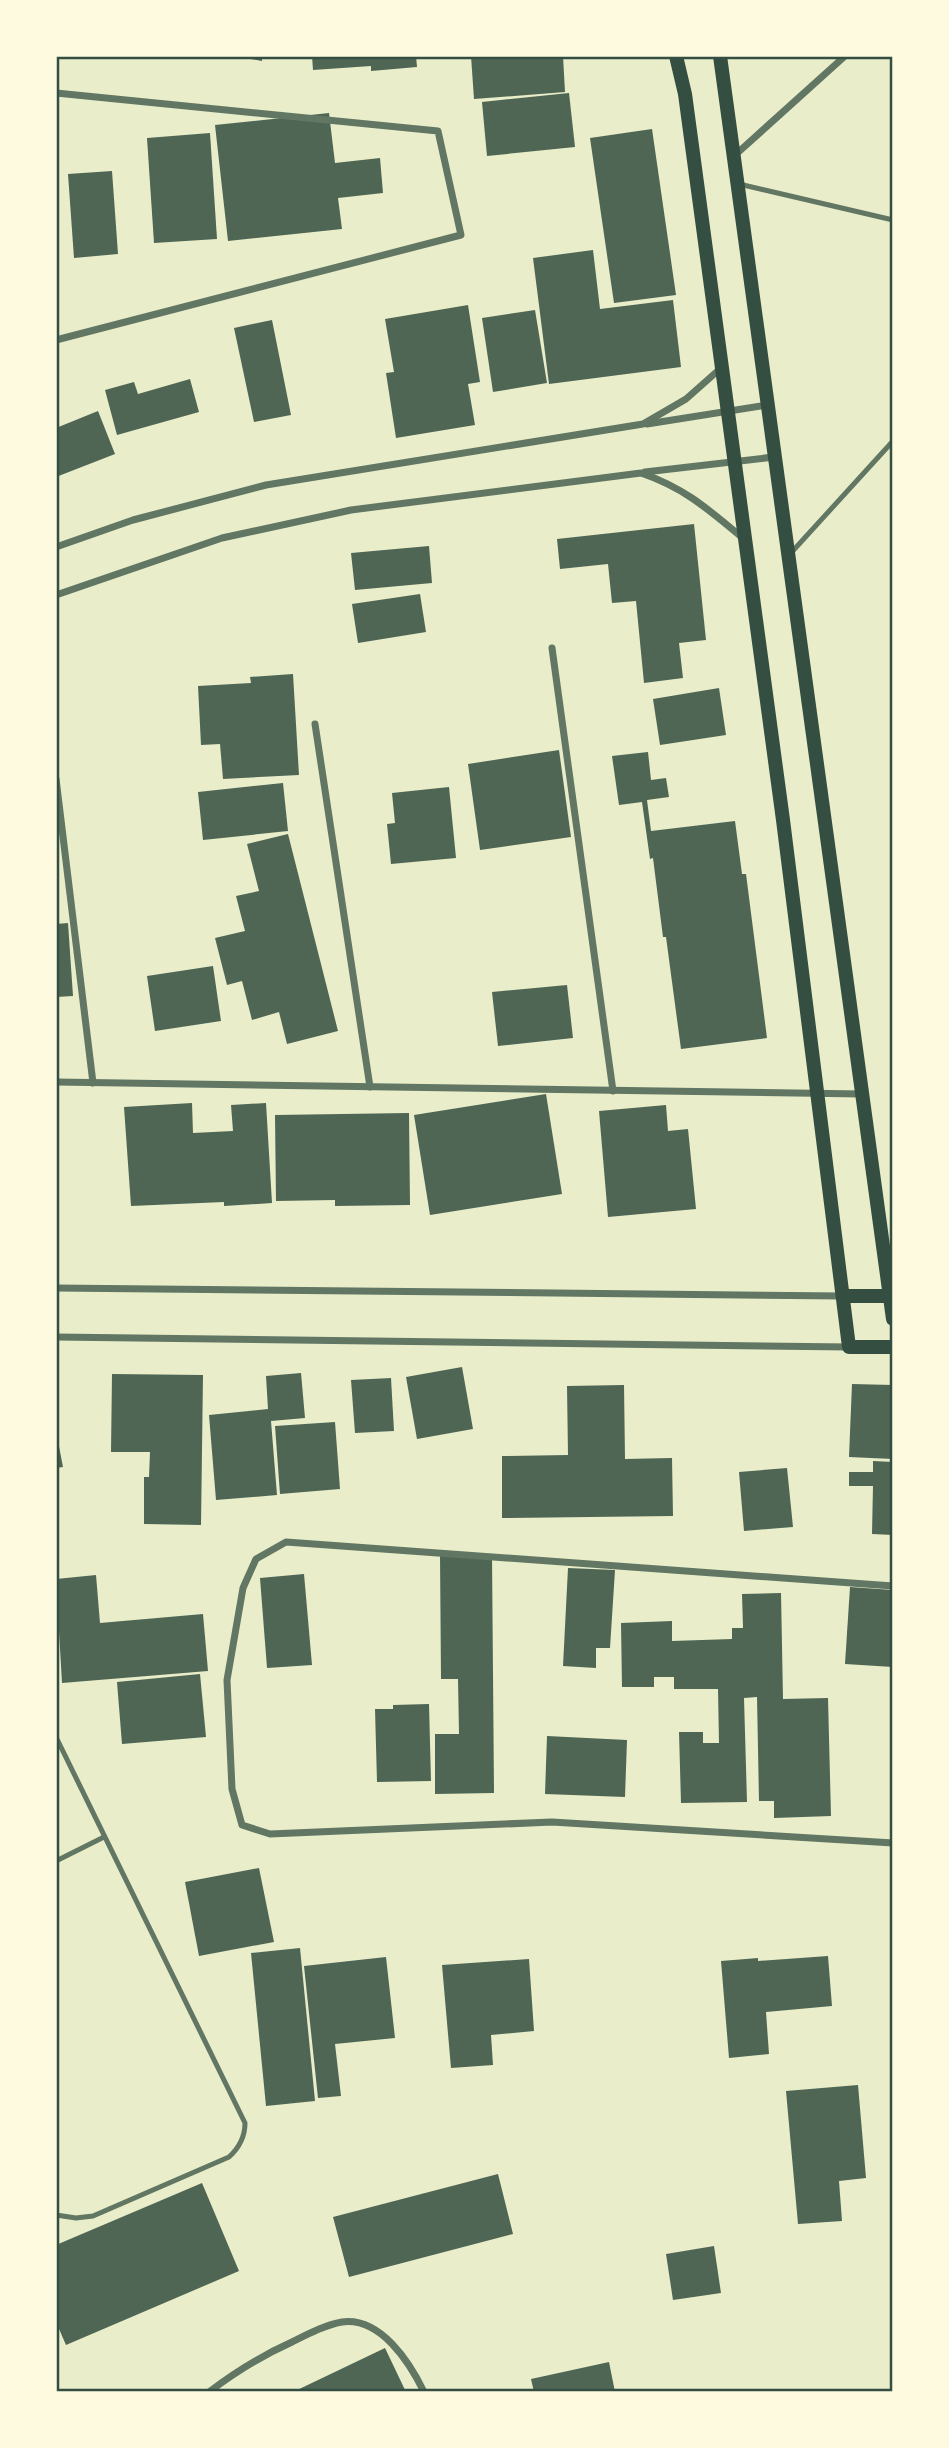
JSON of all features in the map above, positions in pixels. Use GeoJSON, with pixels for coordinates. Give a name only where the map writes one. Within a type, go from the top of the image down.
{"type":"FeatureCollection","features":[{"type":"Feature","properties":{"kind":"main road"},"geometry":{"type":"LineString","coordinates":[[676,56],[685,94],[745,540],[849,1347],[893,1348]]}},
{"type":"Feature","properties":{"kind":"main road"},"geometry":{"type":"LineString","coordinates":[[720,56],[893,1319]]}},
{"type":"Feature","properties":{"kind":"main road"},"geometry":{"type":"LineString","coordinates":[[843,1296],[891,1296]]}},
{"type":"Feature","properties":{"kind":"street"},"geometry":{"type":"LineString","coordinates":[[733,157],[845,56]]}},
{"type":"Feature","properties":{"kind":"street"},"geometry":{"type":"LineString","coordinates":[[56,93],[438,131],[461,235],[56,341]]}},
{"type":"Feature","properties":{"kind":"street"},"geometry":{"type":"LineString","coordinates":[[643,424],[686,399],[721,368]]}},
{"type":"Feature","properties":{"kind":"street"},"geometry":{"type":"LineString","coordinates":[[56,547],[133,520],[266,485],[767,405]]}},
{"type":"Feature","properties":{"kind":"street"},"geometry":{"type":"LineString","coordinates":[[56,595],[222,538],[351,510],[774,457]]}},
{"type":"Feature","properties":{"kind":"street"},"geometry":{"type":"LineString","coordinates":[[641,473],[670,483],[701,503],[745,540]]}},
{"type":"Feature","properties":{"kind":"street"},"geometry":{"type":"LineString","coordinates":[[552,648],[613,1091]]}},
{"type":"Feature","properties":{"kind":"street"},"geometry":{"type":"LineString","coordinates":[[315,724],[370,1087]]}},
{"type":"Feature","properties":{"kind":"street"},"geometry":{"type":"LineString","coordinates":[[56,779],[93,1083]]}},
{"type":"Feature","properties":{"kind":"street"},"geometry":{"type":"LineString","coordinates":[[56,1082],[862,1094]]}},
{"type":"Feature","properties":{"kind":"street"},"geometry":{"type":"LineString","coordinates":[[56,1288],[843,1296]]}},
{"type":"Feature","properties":{"kind":"street"},"geometry":{"type":"LineString","coordinates":[[56,1337],[849,1347]]}},
{"type":"Feature","properties":{"kind":"street"},"geometry":{"type":"LineString","coordinates":[[893,1586],[286,1542],[256,1559],[243,1588],[227,1680],[232,1789],[242,1825],[270,1835],[552,1822],[893,1843]]}},
{"type":"Feature","properties":{"kind":"street"},"geometry":{"type":"LineString","coordinates":[[209,2392],[279,2348],[325,2326],[345,2321],[368,2327],[391,2343],[424,2392]]}},
{"type":"Feature","properties":{"kind":"lane"},"geometry":{"type":"LineString","coordinates":[[737,184],[893,220]]}},
{"type":"Feature","properties":{"kind":"lane"},"geometry":{"type":"LineString","coordinates":[[788,556],[893,440]]}},
{"type":"Feature","properties":{"kind":"lane"},"geometry":{"type":"LineString","coordinates":[[56,1737],[245,2123],[245,2133],[237,2150],[229,2157],[93,2216],[76,2218],[56,2215]]}},
{"type":"Feature","properties":{"kind":"lane"},"geometry":{"type":"LineString","coordinates":[[56,1861],[104,1837]]}},
{"type":"Feature","properties":{"kind":"building"},"geometry":{"type":"Polygon","coordinates":[[[235,56],[262,56],[262,61],[235,56]]]}},
{"type":"Feature","properties":{"kind":"building"},"geometry":{"type":"Polygon","coordinates":[[[312,56],[416,56],[417,67],[371,71],[371,66],[313,70],[312,56]]]}},
{"type":"Feature","properties":{"kind":"building"},"geometry":{"type":"Polygon","coordinates":[[[471,56],[563,56],[565,92],[474,99],[471,56]]]}},
{"type":"Feature","properties":{"kind":"building"},"geometry":{"type":"Polygon","coordinates":[[[569,93],[575,147],[487,156],[482,102],[569,93]]]}},
{"type":"Feature","properties":{"kind":"building"},"geometry":{"type":"Polygon","coordinates":[[[329,113],[335,163],[380,158],[383,193],[338,198],[342,229],[228,241],[215,125],[329,113]]]}},
{"type":"Feature","properties":{"kind":"building"},"geometry":{"type":"Polygon","coordinates":[[[652,129],[676,295],[614,303],[590,138],[652,129]]]}},
{"type":"Feature","properties":{"kind":"building"},"geometry":{"type":"Polygon","coordinates":[[[210,133],[217,239],[154,243],[147,138],[210,133]]]}},
{"type":"Feature","properties":{"kind":"building"},"geometry":{"type":"Polygon","coordinates":[[[112,171],[118,254],[74,258],[68,174],[112,171]]]}},
{"type":"Feature","properties":{"kind":"building"},"geometry":{"type":"Polygon","coordinates":[[[593,250],[600,309],[673,300],[681,367],[549,384],[533,258],[593,250]]]}},
{"type":"Feature","properties":{"kind":"building"},"geometry":{"type":"Polygon","coordinates":[[[468,305],[480,382],[468,384],[475,425],[396,438],[386,373],[394,372],[385,319],[468,305]]]}},
{"type":"Feature","properties":{"kind":"building"},"geometry":{"type":"Polygon","coordinates":[[[535,310],[547,383],[493,392],[482,318],[535,310]]]}},
{"type":"Feature","properties":{"kind":"building"},"geometry":{"type":"Polygon","coordinates":[[[272,320],[291,415],[254,422],[234,328],[272,320]]]}},
{"type":"Feature","properties":{"kind":"building"},"geometry":{"type":"Polygon","coordinates":[[[190,379],[199,412],[117,435],[105,390],[134,382],[138,394],[190,379]]]}},
{"type":"Feature","properties":{"kind":"building"},"geometry":{"type":"Polygon","coordinates":[[[98,411],[115,454],[56,477],[56,428],[98,411]]]}},
{"type":"Feature","properties":{"kind":"building"},"geometry":{"type":"Polygon","coordinates":[[[694,524],[706,640],[679,643],[683,678],[644,683],[636,601],[612,603],[608,564],[560,569],[557,539],[694,524]]]}},
{"type":"Feature","properties":{"kind":"building"},"geometry":{"type":"Polygon","coordinates":[[[429,546],[432,583],[355,590],[351,553],[429,546]]]}},
{"type":"Feature","properties":{"kind":"building"},"geometry":{"type":"Polygon","coordinates":[[[420,594],[426,632],[358,643],[352,604],[420,594]]]}},
{"type":"Feature","properties":{"kind":"building"},"geometry":{"type":"Polygon","coordinates":[[[293,674],[299,775],[223,779],[220,744],[201,745],[198,686],[251,683],[250,677],[293,674]]]}},
{"type":"Feature","properties":{"kind":"building"},"geometry":{"type":"Polygon","coordinates":[[[719,688],[726,735],[660,745],[653,699],[719,688]]]}},
{"type":"Feature","properties":{"kind":"building"},"geometry":{"type":"Polygon","coordinates":[[[559,750],[571,837],[480,850],[468,764],[559,750]]]}},
{"type":"Feature","properties":{"kind":"building"},"geometry":{"type":"Polygon","coordinates":[[[648,752],[651,780],[666,778],[669,797],[647,800],[651,831],[735,821],[742,874],[746,874],[767,1038],[681,1049],[666,937],[663,937],[653,858],[650,859],[642,802],[619,805],[612,756],[648,752]]]}},
{"type":"Feature","properties":{"kind":"building"},"geometry":{"type":"Polygon","coordinates":[[[283,783],[288,831],[203,840],[198,792],[283,783]]]}},
{"type":"Feature","properties":{"kind":"building"},"geometry":{"type":"Polygon","coordinates":[[[449,787],[456,858],[391,864],[387,824],[395,823],[392,793],[449,787]]]}},
{"type":"Feature","properties":{"kind":"building"},"geometry":{"type":"Polygon","coordinates":[[[288,834],[338,1031],[287,1044],[279,1012],[252,1020],[242,981],[227,985],[215,938],[245,931],[236,896],[259,891],[247,844],[288,834]]]}},
{"type":"Feature","properties":{"kind":"building"},"geometry":{"type":"Polygon","coordinates":[[[68,923],[73,996],[56,997],[56,924],[68,923]]]}},
{"type":"Feature","properties":{"kind":"building"},"geometry":{"type":"Polygon","coordinates":[[[213,966],[221,1021],[155,1031],[147,976],[213,966]]]}},
{"type":"Feature","properties":{"kind":"building"},"geometry":{"type":"Polygon","coordinates":[[[567,985],[573,1038],[498,1046],[492,992],[567,985]]]}},
{"type":"Feature","properties":{"kind":"building"},"geometry":{"type":"Polygon","coordinates":[[[546,1094],[562,1194],[430,1215],[414,1115],[546,1094]]]}},
{"type":"Feature","properties":{"kind":"building"},"geometry":{"type":"Polygon","coordinates":[[[192,1103],[193,1133],[233,1131],[231,1105],[266,1103],[272,1203],[131,1206],[124,1107],[192,1103]]]}},
{"type":"Feature","properties":{"kind":"building"},"geometry":{"type":"Polygon","coordinates":[[[666,1105],[668,1131],[688,1129],[696,1209],[608,1217],[599,1111],[666,1105]]]}},
{"type":"Feature","properties":{"kind":"building"},"geometry":{"type":"Polygon","coordinates":[[[409,1113],[410,1205],[335,1206],[335,1200],[276,1201],[275,1115],[409,1113]]]}},
{"type":"Feature","properties":{"kind":"building"},"geometry":{"type":"Polygon","coordinates":[[[462,1367],[473,1429],[417,1439],[406,1377],[462,1367]]]}},
{"type":"Feature","properties":{"kind":"building"},"geometry":{"type":"Polygon","coordinates":[[[301,1373],[305,1418],[271,1421],[277,1495],[216,1500],[209,1415],[268,1409],[266,1376],[301,1373]]]}},
{"type":"Feature","properties":{"kind":"building"},"geometry":{"type":"Polygon","coordinates":[[[112,1374],[203,1375],[201,1525],[144,1524],[144,1477],[149,1477],[150,1452],[111,1452],[112,1374]]]}},
{"type":"Feature","properties":{"kind":"building"},"geometry":{"type":"Polygon","coordinates":[[[391,1378],[394,1431],[355,1433],[351,1380],[391,1378]]]}},
{"type":"Feature","properties":{"kind":"building"},"geometry":{"type":"Polygon","coordinates":[[[852,1384],[893,1385],[893,1459],[849,1457],[852,1384]]]}},
{"type":"Feature","properties":{"kind":"building"},"geometry":{"type":"Polygon","coordinates":[[[624,1385],[625,1459],[672,1458],[673,1516],[502,1518],[502,1456],[568,1455],[567,1386],[624,1385]]]}},
{"type":"Feature","properties":{"kind":"building"},"geometry":{"type":"Polygon","coordinates":[[[335,1422],[340,1489],[280,1494],[275,1426],[335,1422]]]}},
{"type":"Feature","properties":{"kind":"building"},"geometry":{"type":"Polygon","coordinates":[[[56,1431],[63,1467],[56,1468],[56,1431]]]}},
{"type":"Feature","properties":{"kind":"building"},"geometry":{"type":"Polygon","coordinates":[[[873,1461],[893,1462],[893,1535],[872,1534],[873,1486],[849,1486],[849,1472],[873,1472],[873,1461]]]}},
{"type":"Feature","properties":{"kind":"building"},"geometry":{"type":"Polygon","coordinates":[[[787,1468],[793,1527],[744,1531],[739,1472],[787,1468]]]}},
{"type":"Feature","properties":{"kind":"building"},"geometry":{"type":"Polygon","coordinates":[[[440,1555],[492,1555],[494,1793],[435,1794],[435,1734],[459,1734],[458,1679],[441,1679],[440,1555]]]}},
{"type":"Feature","properties":{"kind":"building"},"geometry":{"type":"Polygon","coordinates":[[[568,1568],[615,1570],[610,1648],[596,1648],[596,1668],[563,1666],[568,1568]]]}},
{"type":"Feature","properties":{"kind":"building"},"geometry":{"type":"Polygon","coordinates":[[[304,1574],[312,1665],[267,1668],[260,1578],[304,1574]]]}},
{"type":"Feature","properties":{"kind":"building"},"geometry":{"type":"Polygon","coordinates":[[[96,1575],[100,1623],[203,1614],[208,1671],[62,1683],[56,1579],[96,1575]]]}},
{"type":"Feature","properties":{"kind":"building"},"geometry":{"type":"Polygon","coordinates":[[[850,1587],[893,1590],[893,1667],[845,1664],[850,1587]]]}},
{"type":"Feature","properties":{"kind":"building"},"geometry":{"type":"Polygon","coordinates":[[[781,1593],[783,1699],[828,1698],[831,1816],[774,1818],[774,1801],[759,1801],[757,1697],[744,1698],[747,1802],[681,1803],[679,1732],[703,1732],[703,1743],[719,1743],[718,1689],[674,1689],[674,1677],[654,1677],[654,1687],[622,1687],[621,1623],[672,1621],[672,1641],[732,1639],[732,1628],[743,1628],[742,1594],[781,1593]]]}},
{"type":"Feature","properties":{"kind":"building"},"geometry":{"type":"Polygon","coordinates":[[[200,1674],[206,1737],[122,1744],[117,1682],[200,1674]]]}},
{"type":"Feature","properties":{"kind":"building"},"geometry":{"type":"Polygon","coordinates":[[[429,1704],[431,1781],[377,1782],[375,1709],[393,1709],[393,1705],[429,1704]]]}},
{"type":"Feature","properties":{"kind":"building"},"geometry":{"type":"Polygon","coordinates":[[[547,1736],[627,1740],[625,1797],[545,1794],[547,1736]]]}},
{"type":"Feature","properties":{"kind":"building"},"geometry":{"type":"Polygon","coordinates":[[[259,1868],[274,1942],[199,1956],[185,1882],[259,1868]]]}},
{"type":"Feature","properties":{"kind":"building"},"geometry":{"type":"Polygon","coordinates":[[[300,1948],[315,2101],[266,2106],[251,1953],[300,1948]]]}},
{"type":"Feature","properties":{"kind":"building"},"geometry":{"type":"Polygon","coordinates":[[[828,1956],[832,2006],[766,2012],[769,2054],[729,2058],[721,1961],[828,1956]]]}},
{"type":"Feature","properties":{"kind":"building"},"geometry":{"type":"Polygon","coordinates":[[[386,1957],[395,2038],[335,2044],[341,2096],[318,2098],[304,1966],[386,1957]]]}},
{"type":"Feature","properties":{"kind":"building"},"geometry":{"type":"Polygon","coordinates":[[[529,1959],[534,2031],[491,2035],[493,2065],[451,2068],[442,1965],[529,1959]]]}},
{"type":"Feature","properties":{"kind":"building"},"geometry":{"type":"Polygon","coordinates":[[[858,2085],[866,2178],[839,2181],[842,2221],[798,2224],[786,2091],[858,2085]]]}},
{"type":"Feature","properties":{"kind":"building"},"geometry":{"type":"Polygon","coordinates":[[[498,2174],[513,2234],[349,2277],[333,2217],[498,2174]]]}},
{"type":"Feature","properties":{"kind":"building"},"geometry":{"type":"Polygon","coordinates":[[[202,2183],[239,2271],[66,2345],[56,2322],[56,2245],[202,2183]]]}},
{"type":"Feature","properties":{"kind":"building"},"geometry":{"type":"Polygon","coordinates":[[[714,2246],[721,2293],[673,2300],[666,2254],[714,2246]]]}},
{"type":"Feature","properties":{"kind":"building"},"geometry":{"type":"Polygon","coordinates":[[[385,2348],[406,2392],[293,2392],[385,2348]]]}},
{"type":"Feature","properties":{"kind":"building"},"geometry":{"type":"Polygon","coordinates":[[[609,2362],[615,2392],[534,2392],[531,2379],[609,2362]]]}}]}
